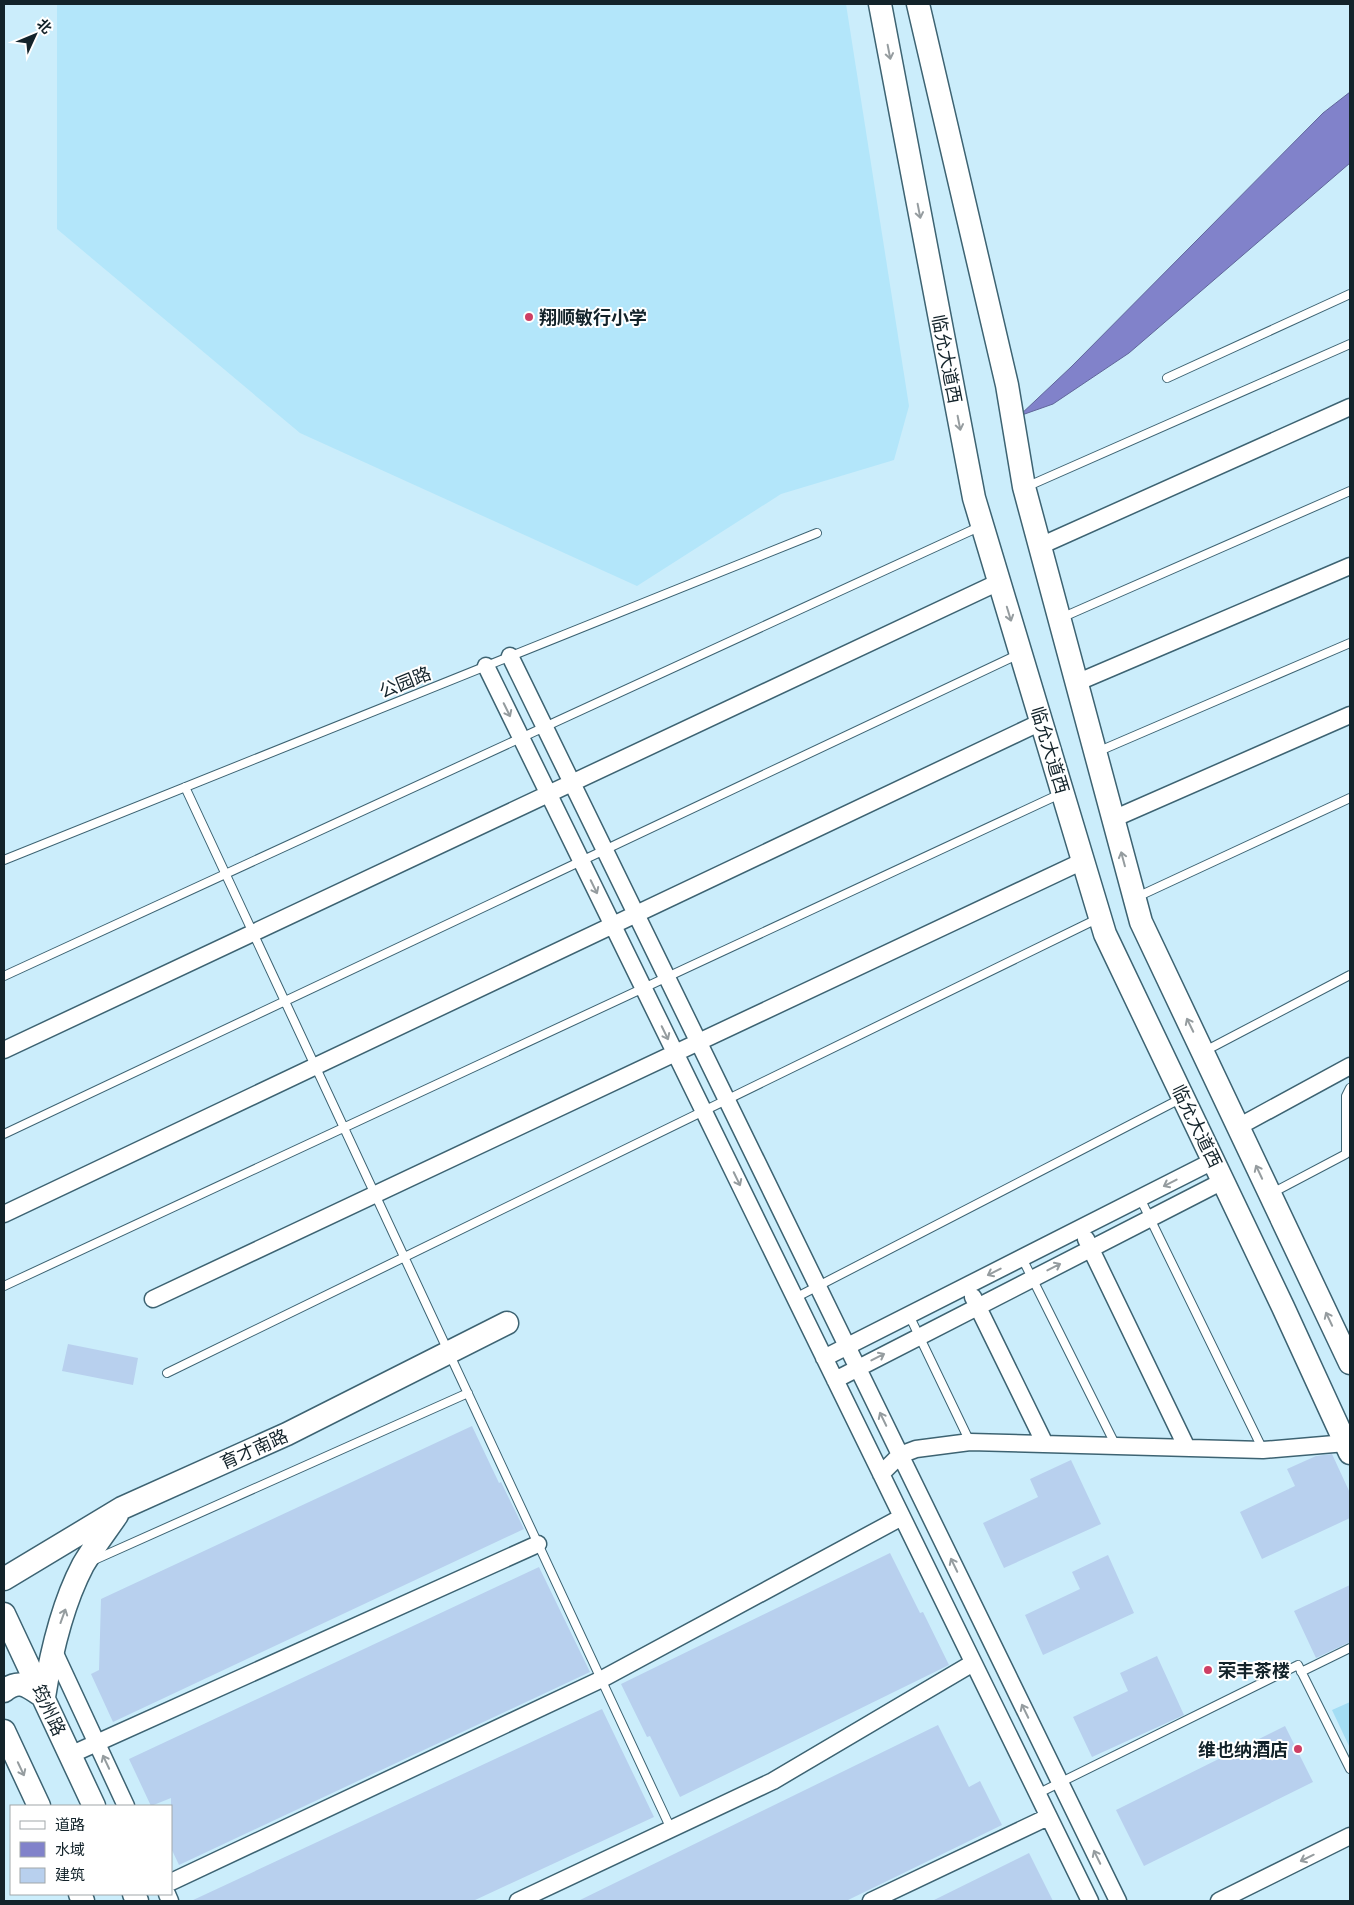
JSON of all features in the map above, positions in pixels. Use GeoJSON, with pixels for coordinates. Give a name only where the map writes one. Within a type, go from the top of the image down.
{"type":"FeatureCollection","features":[{"type":"Feature","properties":{"kind":"main road","name":"临允大道西"},"geometry":{"type":"LineString","coordinates":[[880,4],[974,498],[1104,934],[1349,1446]]}},
{"type":"Feature","properties":{"kind":"main road","name":"临允大道西"},"geometry":{"type":"LineString","coordinates":[[918,4],[1008,385],[1024,488],[1140,922],[1350,1363]]}},
{"type":"Feature","properties":{"kind":"main road","name":"育才南路"},"geometry":{"type":"LineString","coordinates":[[4,1579],[122,1508],[287,1434],[506,1323]]}},
{"type":"Feature","properties":{"kind":"main road"},"geometry":{"type":"LineString","coordinates":[[4,1691],[12,1685],[25,1684],[44,1697],[52,1647],[83,1565],[122,1508]]}},
{"type":"Feature","properties":{"kind":"main road","name":"筠州路"},"geometry":{"type":"LineString","coordinates":[[4,1614],[94,1805]]}},
{"type":"Feature","properties":{"kind":"main road"},"geometry":{"type":"LineString","coordinates":[[4,1732],[39,1805]]}},
{"type":"Feature","properties":{"kind":"street"},"geometry":{"type":"LineString","coordinates":[[1040,546],[1350,407]]}},
{"type":"Feature","properties":{"kind":"street"},"geometry":{"type":"LineString","coordinates":[[1076,683],[1350,566]]}},
{"type":"Feature","properties":{"kind":"street"},"geometry":{"type":"LineString","coordinates":[[4,1050],[999,582]]}},
{"type":"Feature","properties":{"kind":"street"},"geometry":{"type":"LineString","coordinates":[[510,656],[1118,1901]]}},
{"type":"Feature","properties":{"kind":"street"},"geometry":{"type":"LineString","coordinates":[[486,666],[1090,1901]]}},
{"type":"Feature","properties":{"kind":"street"},"geometry":{"type":"LineString","coordinates":[[1113,819],[1350,715]]}},
{"type":"Feature","properties":{"kind":"street"},"geometry":{"type":"LineString","coordinates":[[4,1214],[1041,722]]}},
{"type":"Feature","properties":{"kind":"street"},"geometry":{"type":"LineString","coordinates":[[153,1299],[1083,861]]}},
{"type":"Feature","properties":{"kind":"street"},"geometry":{"type":"LineString","coordinates":[[1238,1127],[1350,1066]]}},
{"type":"Feature","properties":{"kind":"street"},"geometry":{"type":"LineString","coordinates":[[824,1358],[1213,1161]]}},
{"type":"Feature","properties":{"kind":"street"},"geometry":{"type":"LineString","coordinates":[[835,1380],[1223,1181]]}},
{"type":"Feature","properties":{"kind":"street"},"geometry":{"type":"LineString","coordinates":[[1081,1228],[1187,1448]]}},
{"type":"Feature","properties":{"kind":"street"},"geometry":{"type":"LineString","coordinates":[[967,1286],[1045,1444]]}},
{"type":"Feature","properties":{"kind":"street"},"geometry":{"type":"LineString","coordinates":[[881,1474],[900,1455],[916,1449],[970,1442],[1264,1450],[1349,1446]]}},
{"type":"Feature","properties":{"kind":"street"},"geometry":{"type":"LineString","coordinates":[[172,1882],[602,1679],[902,1517]]}},
{"type":"Feature","properties":{"kind":"street"},"geometry":{"type":"LineString","coordinates":[[70,1755],[538,1544]]}},
{"type":"Feature","properties":{"kind":"street"},"geometry":{"type":"LineString","coordinates":[[52,1647],[126,1805]]}},
{"type":"Feature","properties":{"kind":"street"},"geometry":{"type":"LineString","coordinates":[[518,1901],[773,1781],[973,1663]]}},
{"type":"Feature","properties":{"kind":"street"},"geometry":{"type":"LineString","coordinates":[[871,1901],[1048,1817]]}},
{"type":"Feature","properties":{"kind":"street"},"geometry":{"type":"LineString","coordinates":[[1219,1901],[1350,1836]]}},
{"type":"Feature","properties":{"kind":"lane"},"geometry":{"type":"LineString","coordinates":[[1167,378],[1350,294]]}},
{"type":"Feature","properties":{"kind":"lane"},"geometry":{"type":"LineString","coordinates":[[1024,488],[1350,344]]}},
{"type":"Feature","properties":{"kind":"lane"},"geometry":{"type":"LineString","coordinates":[[1059,619],[1350,491]]}},
{"type":"Feature","properties":{"kind":"lane"},"geometry":{"type":"LineString","coordinates":[[4,976],[982,525]]}},
{"type":"Feature","properties":{"kind":"lane","name":"公园路"},"geometry":{"type":"LineString","coordinates":[[4,860],[817,533]]}},
{"type":"Feature","properties":{"kind":"lane"},"geometry":{"type":"LineString","coordinates":[[1095,752],[1350,643]]}},
{"type":"Feature","properties":{"kind":"lane"},"geometry":{"type":"LineString","coordinates":[[4,1134],[1021,654]]}},
{"type":"Feature","properties":{"kind":"lane"},"geometry":{"type":"LineString","coordinates":[[185,787],[672,1829]]}},
{"type":"Feature","properties":{"kind":"lane"},"geometry":{"type":"LineString","coordinates":[[4,1286],[1062,792]]}},
{"type":"Feature","properties":{"kind":"lane"},"geometry":{"type":"LineString","coordinates":[[1134,898],[1350,798]]}},
{"type":"Feature","properties":{"kind":"lane"},"geometry":{"type":"LineString","coordinates":[[167,1373],[1100,918]]}},
{"type":"Feature","properties":{"kind":"lane"},"geometry":{"type":"LineString","coordinates":[[1203,1052],[1350,976]]}},
{"type":"Feature","properties":{"kind":"lane"},"geometry":{"type":"LineString","coordinates":[[1270,1194],[1346,1154],[1346,1096],[1350,1088]]}},
{"type":"Feature","properties":{"kind":"lane"},"geometry":{"type":"LineString","coordinates":[[795,1298],[1183,1097]]}},
{"type":"Feature","properties":{"kind":"lane"},"geometry":{"type":"LineString","coordinates":[[1140,1198],[1264,1450]]}},
{"type":"Feature","properties":{"kind":"lane"},"geometry":{"type":"LineString","coordinates":[[1022,1258],[1116,1446]]}},
{"type":"Feature","properties":{"kind":"lane"},"geometry":{"type":"LineString","coordinates":[[908,1315],[970,1442]]}},
{"type":"Feature","properties":{"kind":"lane"},"geometry":{"type":"LineString","coordinates":[[83,1565],[468,1393]]}},
{"type":"Feature","properties":{"kind":"lane"},"geometry":{"type":"LineString","coordinates":[[1301,1672],[1350,1648]]}},
{"type":"Feature","properties":{"kind":"lane"},"geometry":{"type":"LineString","coordinates":[[1037,1794],[1298,1665],[1350,1768]]}},
{"type":"Feature","properties":{"kind":"shaded area","name":"翔顺敏行小学"},"geometry":{"type":"Polygon","coordinates":[[[57,4],[846,4],[909,406],[894,460],[781,494],[637,586],[300,433],[57,229],[57,4]]]}},
{"type":"Feature","properties":{"kind":"shaded area"},"geometry":{"type":"Polygon","coordinates":[[[1350,1702],[1350,1748],[1332,1710],[1350,1702]]]}},
{"type":"Feature","properties":{"kind":"water"},"geometry":{"type":"Polygon","coordinates":[[[1350,92],[1350,163],[1129,353],[1053,404],[1019,416],[1071,367],[1323,113],[1350,92]]]}},
{"type":"Feature","properties":{"kind":"building"},"geometry":{"type":"Polygon","coordinates":[[[68,1344],[138,1358],[133,1385],[62,1371],[68,1344]]]}},
{"type":"Feature","properties":{"kind":"building"},"geometry":{"type":"Polygon","coordinates":[[[472,1426],[499,1483],[501,1482],[524,1529],[113,1722],[91,1674],[99,1670],[101,1599],[472,1426]]]}},
{"type":"Feature","properties":{"kind":"building"},"geometry":{"type":"Polygon","coordinates":[[[1332,1454],[1350,1493],[1350,1518],[1262,1559],[1240,1512],[1295,1486],[1287,1469],[1316,1456],[1332,1454]]]}},
{"type":"Feature","properties":{"kind":"building"},"geometry":{"type":"Polygon","coordinates":[[[1071,1460],[1101,1524],[1004,1568],[983,1523],[1038,1497],[1030,1479],[1071,1460]]]}},
{"type":"Feature","properties":{"kind":"building"},"geometry":{"type":"Polygon","coordinates":[[[890,1553],[920,1613],[923,1612],[949,1665],[680,1797],[650,1736],[647,1737],[621,1684],[890,1553]]]}},
{"type":"Feature","properties":{"kind":"building"},"geometry":{"type":"Polygon","coordinates":[[[1108,1555],[1134,1613],[1043,1655],[1025,1615],[1080,1589],[1072,1572],[1108,1555]]]}},
{"type":"Feature","properties":{"kind":"building"},"geometry":{"type":"Polygon","coordinates":[[[539,1567],[590,1672],[179,1865],[172,1850],[171,1798],[151,1805],[129,1759],[539,1567]]]}},
{"type":"Feature","properties":{"kind":"building"},"geometry":{"type":"Polygon","coordinates":[[[1350,1585],[1350,1642],[1316,1658],[1294,1611],[1350,1585]]]}},
{"type":"Feature","properties":{"kind":"building"},"geometry":{"type":"Polygon","coordinates":[[[1157,1656],[1184,1715],[1092,1757],[1073,1717],[1128,1691],[1120,1673],[1157,1656]]]}},
{"type":"Feature","properties":{"kind":"building"},"geometry":{"type":"Polygon","coordinates":[[[602,1709],[654,1817],[473,1901],[191,1901],[602,1709]]]}},
{"type":"Feature","properties":{"kind":"building"},"geometry":{"type":"Polygon","coordinates":[[[938,1725],[969,1787],[980,1781],[1002,1825],[846,1901],[578,1901],[938,1725]]]}},
{"type":"Feature","properties":{"kind":"building"},"geometry":{"type":"Polygon","coordinates":[[[1285,1726],[1313,1782],[1144,1866],[1116,1810],[1285,1726]]]}},
{"type":"Feature","properties":{"kind":"building"},"geometry":{"type":"Polygon","coordinates":[[[1029,1853],[1053,1901],[932,1901],[1029,1853]]]}},
{"type":"Feature","properties":{"kind":"place","name":"翔顺敏行小学"},"geometry":{"type":"Point","coordinates":[529,317]}},
{"type":"Feature","properties":{"kind":"place","name":"荣丰茶楼"},"geometry":{"type":"Point","coordinates":[1208,1670]}},
{"type":"Feature","properties":{"kind":"place","name":"维也纳酒店"},"geometry":{"type":"Point","coordinates":[1298,1749]}}]}
